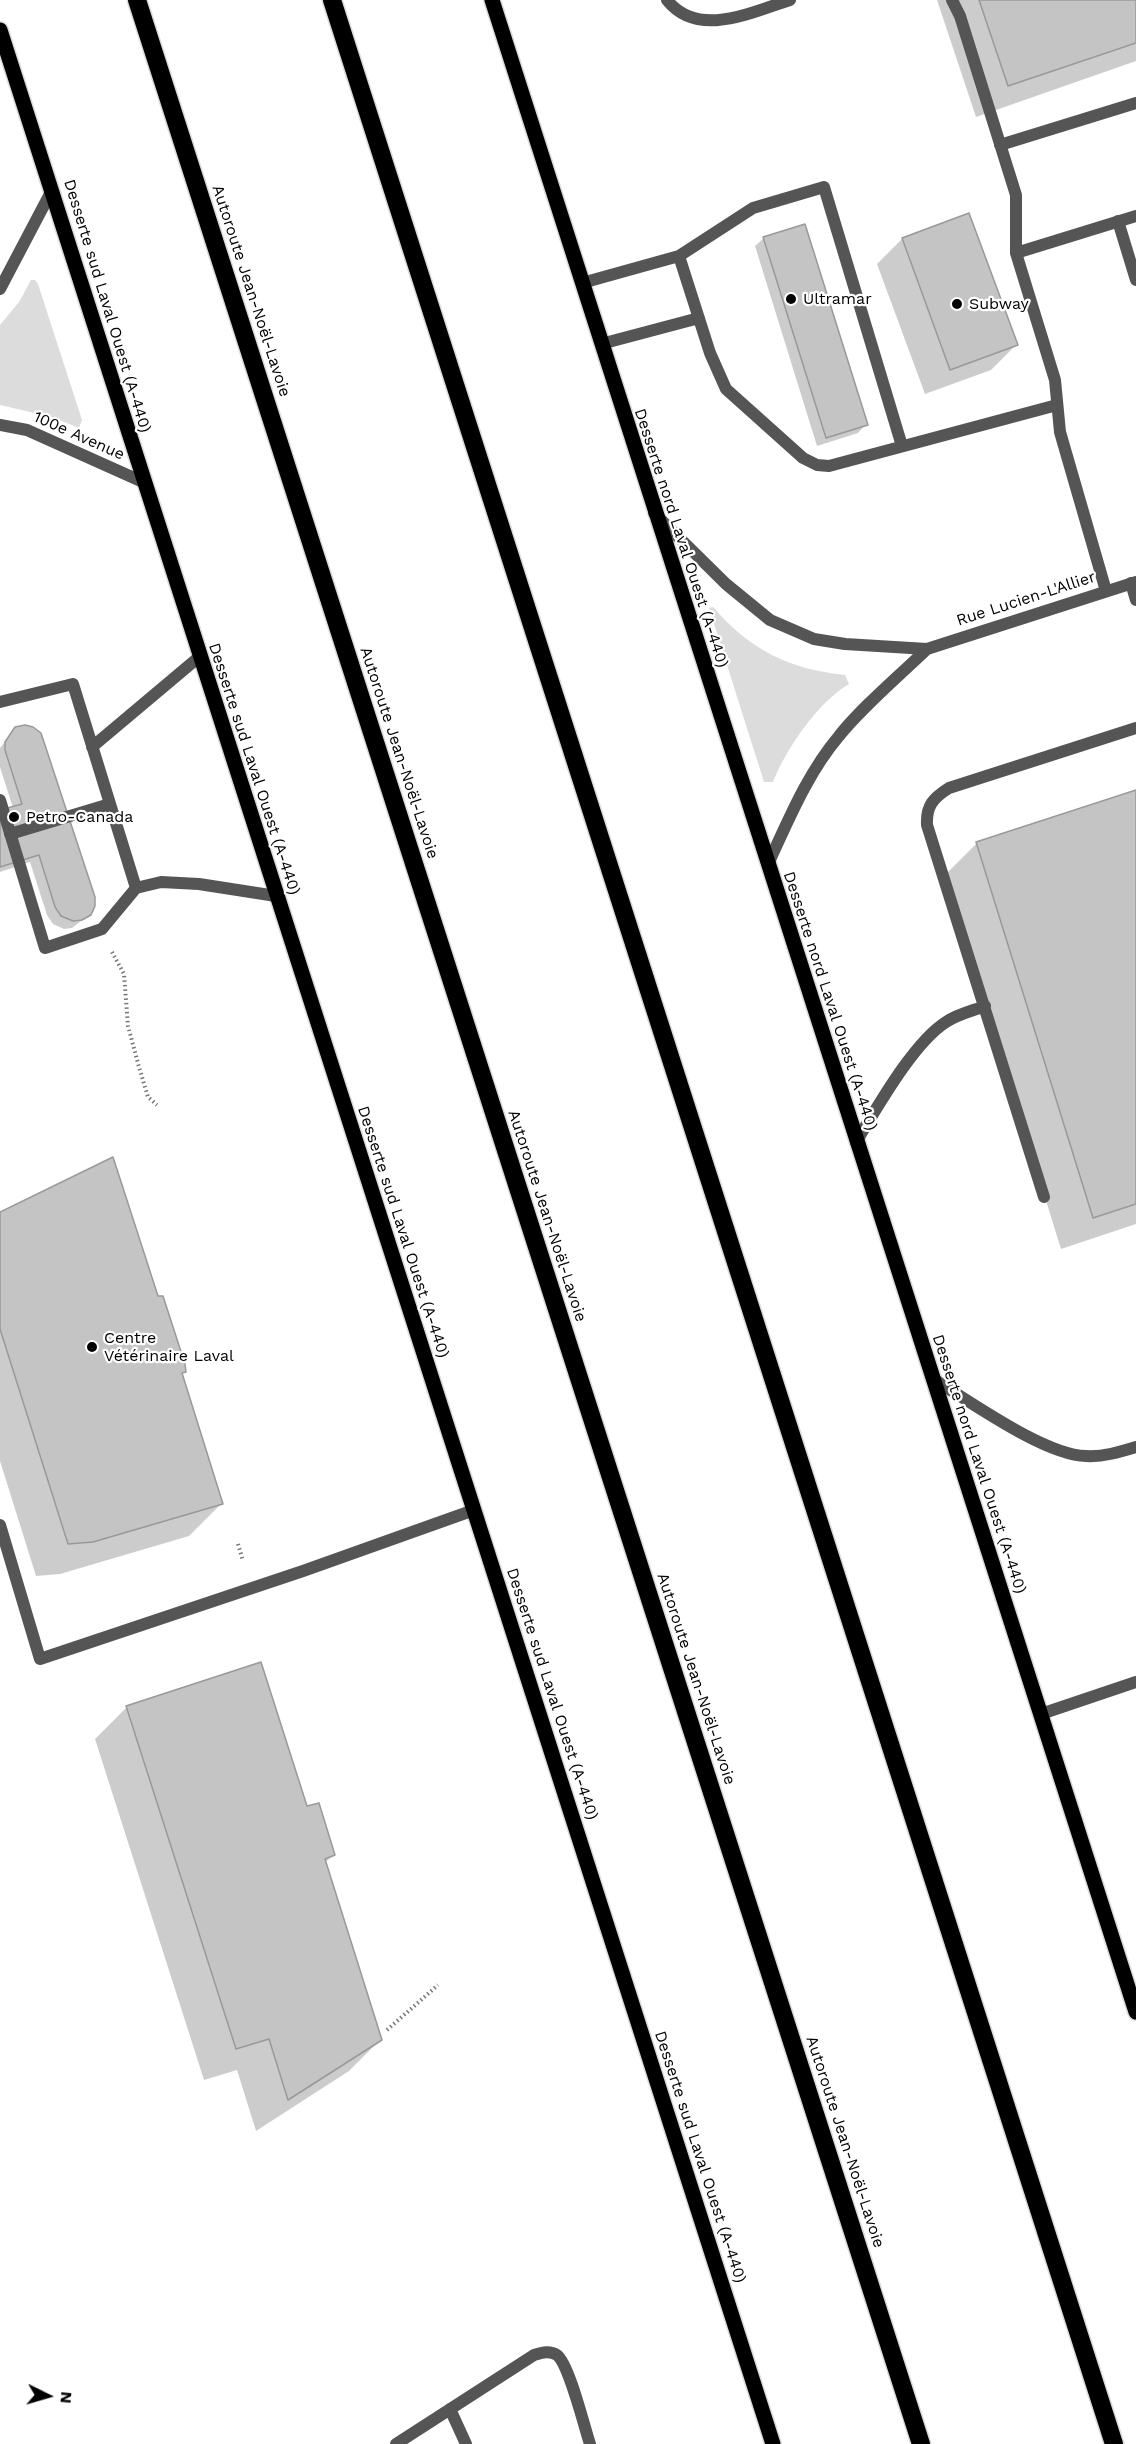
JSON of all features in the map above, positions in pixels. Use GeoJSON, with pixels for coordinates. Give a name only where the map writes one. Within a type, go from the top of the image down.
{"type":"FeatureCollection","features":[{"type":"Feature","properties":{"kind":"highway","name":"Autoroute Jean-Noël-Lavoie"},"geometry":{"type":"LineString","coordinates":[[137,0],[921,2444]]}},
{"type":"Feature","properties":{"kind":"highway"},"geometry":{"type":"LineString","coordinates":[[332,0],[1114,2444]]}},
{"type":"Feature","properties":{"kind":"main road","name":"Desserte nord Laval Ouest (A-440)"},"geometry":{"type":"LineString","coordinates":[[492,0],[651,510],[768,864],[1136,2012]]}},
{"type":"Feature","properties":{"kind":"main road","name":"Desserte sud Laval Ouest (A-440)"},"geometry":{"type":"LineString","coordinates":[[0,30],[773,2444]]}},
{"type":"Feature","properties":{"kind":"street"},"geometry":{"type":"LineString","coordinates":[[668,0],[674,8],[692,17],[722,21],[790,0]]}},
{"type":"Feature","properties":{"kind":"street"},"geometry":{"type":"LineString","coordinates":[[952,0],[960,16],[1016,195],[1016,253],[1055,380],[1060,432],[1106,591]]}},
{"type":"Feature","properties":{"kind":"street"},"geometry":{"type":"LineString","coordinates":[[1000,145],[1136,103]]}},
{"type":"Feature","properties":{"kind":"street"},"geometry":{"type":"LineString","coordinates":[[582,283],[679,256],[753,208],[824,187],[902,446]]}},
{"type":"Feature","properties":{"kind":"street"},"geometry":{"type":"LineString","coordinates":[[0,289],[52,190]]}},
{"type":"Feature","properties":{"kind":"street"},"geometry":{"type":"LineString","coordinates":[[1016,253],[1136,216]]}},
{"type":"Feature","properties":{"kind":"street"},"geometry":{"type":"LineString","coordinates":[[1118,221],[1136,280]]}},
{"type":"Feature","properties":{"kind":"street"},"geometry":{"type":"LineString","coordinates":[[679,256],[718,376],[726,389],[803,458],[817,465],[829,466],[1057,405]]}},
{"type":"Feature","properties":{"kind":"street"},"geometry":{"type":"LineString","coordinates":[[601,344],[699,318]]}},
{"type":"Feature","properties":{"kind":"street","name":"100e Avenue"},"geometry":{"type":"LineString","coordinates":[[0,424],[27,430],[143,482]]}},
{"type":"Feature","properties":{"kind":"street","name":"Rue Lucien-L'Allier"},"geometry":{"type":"LineString","coordinates":[[651,510],[726,584],[771,620],[803,635],[832,642],[927,649],[1134,582]]}},
{"type":"Feature","properties":{"kind":"street"},"geometry":{"type":"LineString","coordinates":[[1134,582],[1136,600]]}},
{"type":"Feature","properties":{"kind":"street","name":"Rue Lucien-L'Allier"},"geometry":{"type":"LineString","coordinates":[[768,864],[802,790],[833,743],[853,720],[927,649]]}},
{"type":"Feature","properties":{"kind":"street"},"geometry":{"type":"LineString","coordinates":[[92,747],[199,657]]}},
{"type":"Feature","properties":{"kind":"street"},"geometry":{"type":"LineString","coordinates":[[0,702],[73,684],[136,888]]}},
{"type":"Feature","properties":{"kind":"street"},"geometry":{"type":"LineString","coordinates":[[1044,1197],[927,825],[929,804],[937,795],[949,788],[1136,728]]}},
{"type":"Feature","properties":{"kind":"street"},"geometry":{"type":"LineString","coordinates":[[0,800],[45,948],[102,929],[136,888],[161,882],[276,896]]}},
{"type":"Feature","properties":{"kind":"street"},"geometry":{"type":"LineString","coordinates":[[10,834],[110,804]]}},
{"type":"Feature","properties":{"kind":"street"},"geometry":{"type":"LineString","coordinates":[[856,1142],[885,1095],[934,1033],[954,1018],[985,1006]]}},
{"type":"Feature","properties":{"kind":"street"},"geometry":{"type":"LineString","coordinates":[[933,1379],[1016,1429],[1060,1450],[1086,1456],[1110,1455],[1136,1447]]}},
{"type":"Feature","properties":{"kind":"street"},"geometry":{"type":"LineString","coordinates":[[0,1526],[40,1659],[474,1510]]}},
{"type":"Feature","properties":{"kind":"street"},"geometry":{"type":"LineString","coordinates":[[1041,1714],[1136,1682]]}},
{"type":"Feature","properties":{"kind":"street"},"geometry":{"type":"LineString","coordinates":[[396,2444],[534,2355],[549,2352],[558,2356],[567,2372],[590,2444]]}},
{"type":"Feature","properties":{"kind":"street"},"geometry":{"type":"LineString","coordinates":[[450,2409],[466,2444]]}},
{"type":"Feature","properties":{"kind":"path"},"geometry":{"type":"LineString","coordinates":[[102,929],[124,974],[128,1026],[148,1097],[157,1105]]}},
{"type":"Feature","properties":{"kind":"path"},"geometry":{"type":"LineString","coordinates":[[238,1544],[243,1561]]}},
{"type":"Feature","properties":{"kind":"path"},"geometry":{"type":"LineString","coordinates":[[387,2030],[438,1985]]}},
{"type":"Feature","properties":{"kind":"shaded area"},"geometry":{"type":"Polygon","coordinates":[[[31,280],[35,280],[38,284],[82,420],[79,428],[52,417],[0,405],[0,325],[19,302],[31,280]]]}},
{"type":"Feature","properties":{"kind":"shaded area"},"geometry":{"type":"Polygon","coordinates":[[[713,607],[741,635],[756,646],[806,668],[845,675],[849,684],[826,702],[804,727],[786,755],[773,782],[764,782],[709,608],[713,607]]]}},
{"type":"Feature","properties":{"kind":"building"},"geometry":{"type":"Polygon","coordinates":[[[979,0],[1136,0],[1136,43],[1008,86],[979,0]]]}},
{"type":"Feature","properties":{"kind":"building"},"geometry":{"type":"Polygon","coordinates":[[[969,213],[1018,345],[950,370],[902,238],[969,213]]]}},
{"type":"Feature","properties":{"kind":"building"},"geometry":{"type":"Polygon","coordinates":[[[805,224],[868,425],[826,438],[763,237],[805,224]]]}},
{"type":"Feature","properties":{"kind":"building"},"geometry":{"type":"Polygon","coordinates":[[[25,725],[41,733],[95,897],[95,906],[91,915],[82,920],[73,921],[61,916],[55,907],[39,855],[0,867],[0,810],[22,804],[5,750],[5,742],[15,727],[25,725]]]}},
{"type":"Feature","properties":{"kind":"building"},"geometry":{"type":"Polygon","coordinates":[[[1136,790],[1136,1204],[1093,1218],[976,842],[1136,790]]]}},
{"type":"Feature","properties":{"kind":"building","name":"Centre Vétérinaire Laval"},"geometry":{"type":"Polygon","coordinates":[[[113,1157],[158,1296],[163,1296],[185,1364],[186,1372],[182,1373],[223,1504],[93,1542],[68,1544],[0,1329],[0,1212],[113,1157]]]}},
{"type":"Feature","properties":{"kind":"building"},"geometry":{"type":"Polygon","coordinates":[[[261,1662],[307,1806],[319,1803],[335,1855],[325,1859],[382,2040],[288,2100],[269,2039],[236,2049],[126,1706],[261,1662]]]}},
{"type":"Feature","properties":{"kind":"place","name":"Ultramar"},"geometry":{"type":"Point","coordinates":[791,299]}},
{"type":"Feature","properties":{"kind":"place","name":"Subway"},"geometry":{"type":"Point","coordinates":[957,304]}},
{"type":"Feature","properties":{"kind":"place","name":"Petro-Canada"},"geometry":{"type":"Point","coordinates":[14,817]}},
{"type":"Feature","properties":{"kind":"place","name":"Centre Vétérinaire Laval"},"geometry":{"type":"Point","coordinates":[92,1347]}}]}
